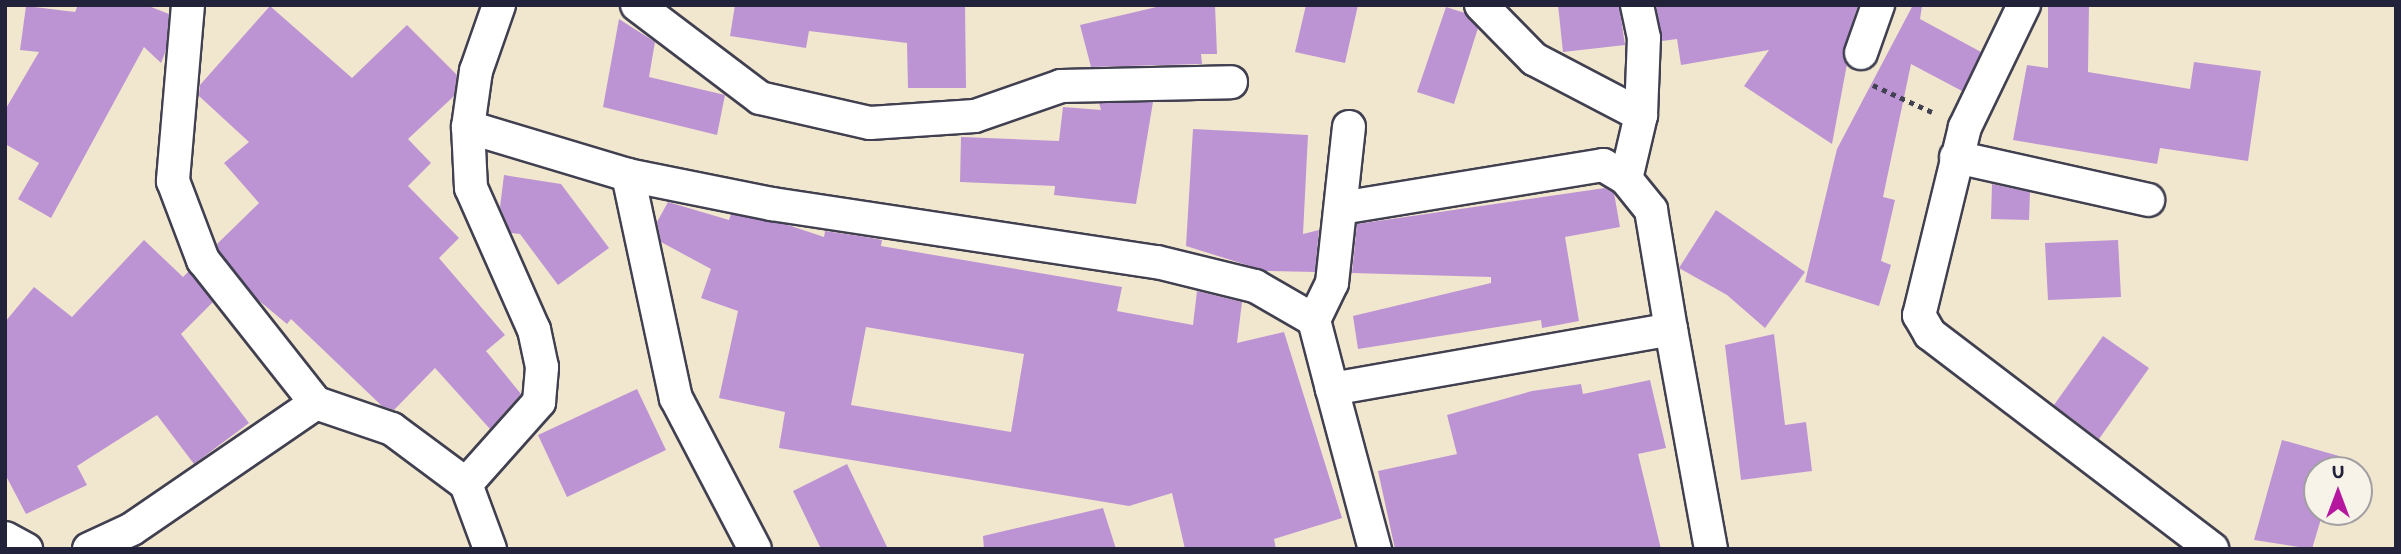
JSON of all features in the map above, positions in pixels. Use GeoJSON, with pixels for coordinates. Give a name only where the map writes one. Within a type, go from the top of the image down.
{"type":"FeatureCollection","features":[{"type":"Feature","properties":{"kind":"street"},"geometry":{"type":"LineString","coordinates":[[188,5],[173,181],[203,260],[316,403],[392,429],[466,484],[491,549]]}},
{"type":"Feature","properties":{"kind":"street"},"geometry":{"type":"LineString","coordinates":[[466,484],[539,402],[542,367],[534,330],[471,188],[468,127],[479,59],[499,5]]}},
{"type":"Feature","properties":{"kind":"street"},"geometry":{"type":"LineString","coordinates":[[637,5],[761,98],[870,123],[975,116],[1061,86],[1231,82]]}},
{"type":"Feature","properties":{"kind":"street"},"geometry":{"type":"LineString","coordinates":[[1481,5],[1534,59],[1641,115]]}},
{"type":"Feature","properties":{"kind":"street"},"geometry":{"type":"LineString","coordinates":[[1626,179],[1641,115],[1644,38],[1637,5]]}},
{"type":"Feature","properties":{"kind":"street"},"geometry":{"type":"LineString","coordinates":[[1861,53],[1878,5]]}},
{"type":"Feature","properties":{"kind":"street"},"geometry":{"type":"LineString","coordinates":[[2024,5],[1965,127],[1920,305],[1922,323],[2211,549]]}},
{"type":"Feature","properties":{"kind":"street"},"geometry":{"type":"LineString","coordinates":[[468,127],[628,175],[772,204],[1157,261],[1255,286],[1314,320]]}},
{"type":"Feature","properties":{"kind":"street"},"geometry":{"type":"LineString","coordinates":[[1349,127],[1332,283],[1314,320],[1375,549]]}},
{"type":"Feature","properties":{"kind":"street"},"geometry":{"type":"LineString","coordinates":[[1956,157],[2148,200]]}},
{"type":"Feature","properties":{"kind":"street"},"geometry":{"type":"LineString","coordinates":[[1341,208],[1603,165],[1626,179],[1651,210],[1711,549]]}},
{"type":"Feature","properties":{"kind":"street"},"geometry":{"type":"LineString","coordinates":[[628,175],[676,398],[755,549]]}},
{"type":"Feature","properties":{"kind":"street"},"geometry":{"type":"LineString","coordinates":[[1332,388],[1671,329]]}},
{"type":"Feature","properties":{"kind":"street"},"geometry":{"type":"LineString","coordinates":[[89,549],[132,529],[316,403]]}},
{"type":"Feature","properties":{"kind":"street"},"geometry":{"type":"LineString","coordinates":[[5,538],[26,549]]}},
{"type":"Feature","properties":{"kind":"path"},"geometry":{"type":"LineString","coordinates":[[1861,53],[1866,82],[1965,127]]}},
{"type":"Feature","properties":{"kind":"building"},"geometry":{"type":"Polygon","coordinates":[[[78,5],[146,5],[169,14],[166,50],[161,63],[144,47],[51,218],[18,199],[39,163],[5,144],[5,110],[39,52],[20,50],[26,6],[75,12],[78,5]]]}},
{"type":"Feature","properties":{"kind":"building"},"geometry":{"type":"Polygon","coordinates":[[[735,5],[965,5],[966,88],[908,88],[907,43],[809,31],[806,48],[730,36],[735,5]]]}},
{"type":"Feature","properties":{"kind":"building"},"geometry":{"type":"Polygon","coordinates":[[[1165,5],[1215,5],[1217,54],[1201,54],[1202,64],[1091,67],[1080,25],[1165,5]]]}},
{"type":"Feature","properties":{"kind":"building"},"geometry":{"type":"Polygon","coordinates":[[[1306,5],[1358,5],[1345,63],[1295,52],[1306,5]]]}},
{"type":"Feature","properties":{"kind":"building"},"geometry":{"type":"Polygon","coordinates":[[[1558,5],[1619,5],[1625,45],[1563,52],[1558,5]]]}},
{"type":"Feature","properties":{"kind":"building"},"geometry":{"type":"Polygon","coordinates":[[[1656,5],[1858,5],[1844,48],[1847,64],[1832,144],[1744,86],[1769,50],[1681,65],[1677,39],[1662,41],[1656,5]]]}},
{"type":"Feature","properties":{"kind":"building"},"geometry":{"type":"Polygon","coordinates":[[[1913,5],[1922,6],[1920,19],[1981,52],[1962,91],[1911,64],[1883,197],[1895,200],[1881,261],[1891,265],[1879,306],[1805,282],[1837,149],[1913,5]]]}},
{"type":"Feature","properties":{"kind":"building"},"geometry":{"type":"Polygon","coordinates":[[[2048,5],[2089,5],[2088,72],[2190,89],[2194,62],[2261,71],[2248,161],[2160,148],[2157,164],[2013,140],[2027,65],[2048,68],[2048,5]]]}},
{"type":"Feature","properties":{"kind":"building"},"geometry":{"type":"Polygon","coordinates":[[[270,6],[352,78],[407,25],[457,75],[454,96],[408,139],[431,163],[408,186],[459,238],[439,258],[505,335],[486,351],[521,394],[490,429],[435,368],[394,410],[382,406],[291,319],[287,324],[257,299],[219,251],[217,244],[259,203],[224,163],[249,142],[199,96],[200,85],[270,6]]]}},
{"type":"Feature","properties":{"kind":"building"},"geometry":{"type":"Polygon","coordinates":[[[1446,7],[1465,13],[1478,28],[1454,104],[1417,92],[1446,7]]]}},
{"type":"Feature","properties":{"kind":"building"},"geometry":{"type":"Polygon","coordinates":[[[619,19],[655,42],[649,77],[725,95],[717,135],[603,107],[619,19]]]}},
{"type":"Feature","properties":{"kind":"building"},"geometry":{"type":"Polygon","coordinates":[[[1153,102],[1136,204],[1054,195],[1055,186],[960,182],[961,137],[1059,141],[1063,107],[1101,110],[1099,103],[1153,102]]]}},
{"type":"Feature","properties":{"kind":"building"},"geometry":{"type":"Polygon","coordinates":[[[1193,129],[1308,135],[1303,234],[1319,230],[1315,272],[1266,271],[1186,246],[1193,129]]]}},
{"type":"Feature","properties":{"kind":"building"},"geometry":{"type":"Polygon","coordinates":[[[504,175],[561,184],[609,248],[558,285],[520,234],[511,233],[500,207],[504,175]]]}},
{"type":"Feature","properties":{"kind":"building"},"geometry":{"type":"Polygon","coordinates":[[[1992,184],[2030,192],[2029,220],[1991,219],[1992,184]]]}},
{"type":"Feature","properties":{"kind":"building"},"geometry":{"type":"Polygon","coordinates":[[[1605,188],[1614,193],[1620,227],[1565,237],[1579,321],[1542,328],[1541,320],[1358,349],[1353,316],[1491,283],[1491,277],[1352,273],[1357,224],[1605,188]]]}},
{"type":"Feature","properties":{"kind":"building"},"geometry":{"type":"Polygon","coordinates":[[[668,202],[729,220],[731,214],[788,225],[824,237],[825,231],[882,240],[881,246],[1122,287],[1117,311],[1193,325],[1197,291],[1242,302],[1237,343],[1284,332],[1342,518],[1274,539],[1276,549],[1185,549],[1172,493],[1129,506],[779,448],[785,412],[719,398],[738,311],[701,298],[711,269],[661,242],[657,222],[668,202]],[[866,327],[851,405],[1011,432],[1024,354],[866,327]]]}},
{"type":"Feature","properties":{"kind":"building"},"geometry":{"type":"Polygon","coordinates":[[[1716,210],[1805,272],[1765,328],[1727,295],[1679,268],[1716,210]]]}},
{"type":"Feature","properties":{"kind":"building"},"geometry":{"type":"Polygon","coordinates":[[[144,240],[183,277],[189,271],[213,302],[181,334],[249,423],[194,464],[157,415],[77,466],[87,485],[26,514],[5,474],[5,322],[34,287],[72,317],[144,240]]]}},
{"type":"Feature","properties":{"kind":"building"},"geometry":{"type":"Polygon","coordinates":[[[2118,240],[2121,297],[2048,300],[2045,243],[2118,240]]]}},
{"type":"Feature","properties":{"kind":"building"},"geometry":{"type":"Polygon","coordinates":[[[1774,334],[1785,425],[1806,422],[1812,471],[1741,480],[1725,345],[1774,334]]]}},
{"type":"Feature","properties":{"kind":"building"},"geometry":{"type":"Polygon","coordinates":[[[2103,336],[2149,368],[2099,439],[2054,405],[2103,336]]]}},
{"type":"Feature","properties":{"kind":"building"},"geometry":{"type":"Polygon","coordinates":[[[1650,380],[1666,448],[1638,454],[1661,549],[1395,549],[1378,471],[1457,454],[1447,415],[1532,391],[1581,384],[1583,394],[1650,380]]]}},
{"type":"Feature","properties":{"kind":"building"},"geometry":{"type":"Polygon","coordinates":[[[637,389],[666,450],[567,497],[538,435],[637,389]]]}},
{"type":"Feature","properties":{"kind":"building"},"geometry":{"type":"Polygon","coordinates":[[[2282,440],[2339,456],[2303,456],[2303,526],[2319,526],[2312,549],[2254,540],[2282,440]]]}},
{"type":"Feature","properties":{"kind":"building"},"geometry":{"type":"Polygon","coordinates":[[[847,464],[888,549],[821,549],[793,491],[847,464]]]}},
{"type":"Feature","properties":{"kind":"building"},"geometry":{"type":"Polygon","coordinates":[[[1103,508],[1116,549],[984,549],[983,536],[1103,508]]]}}]}
